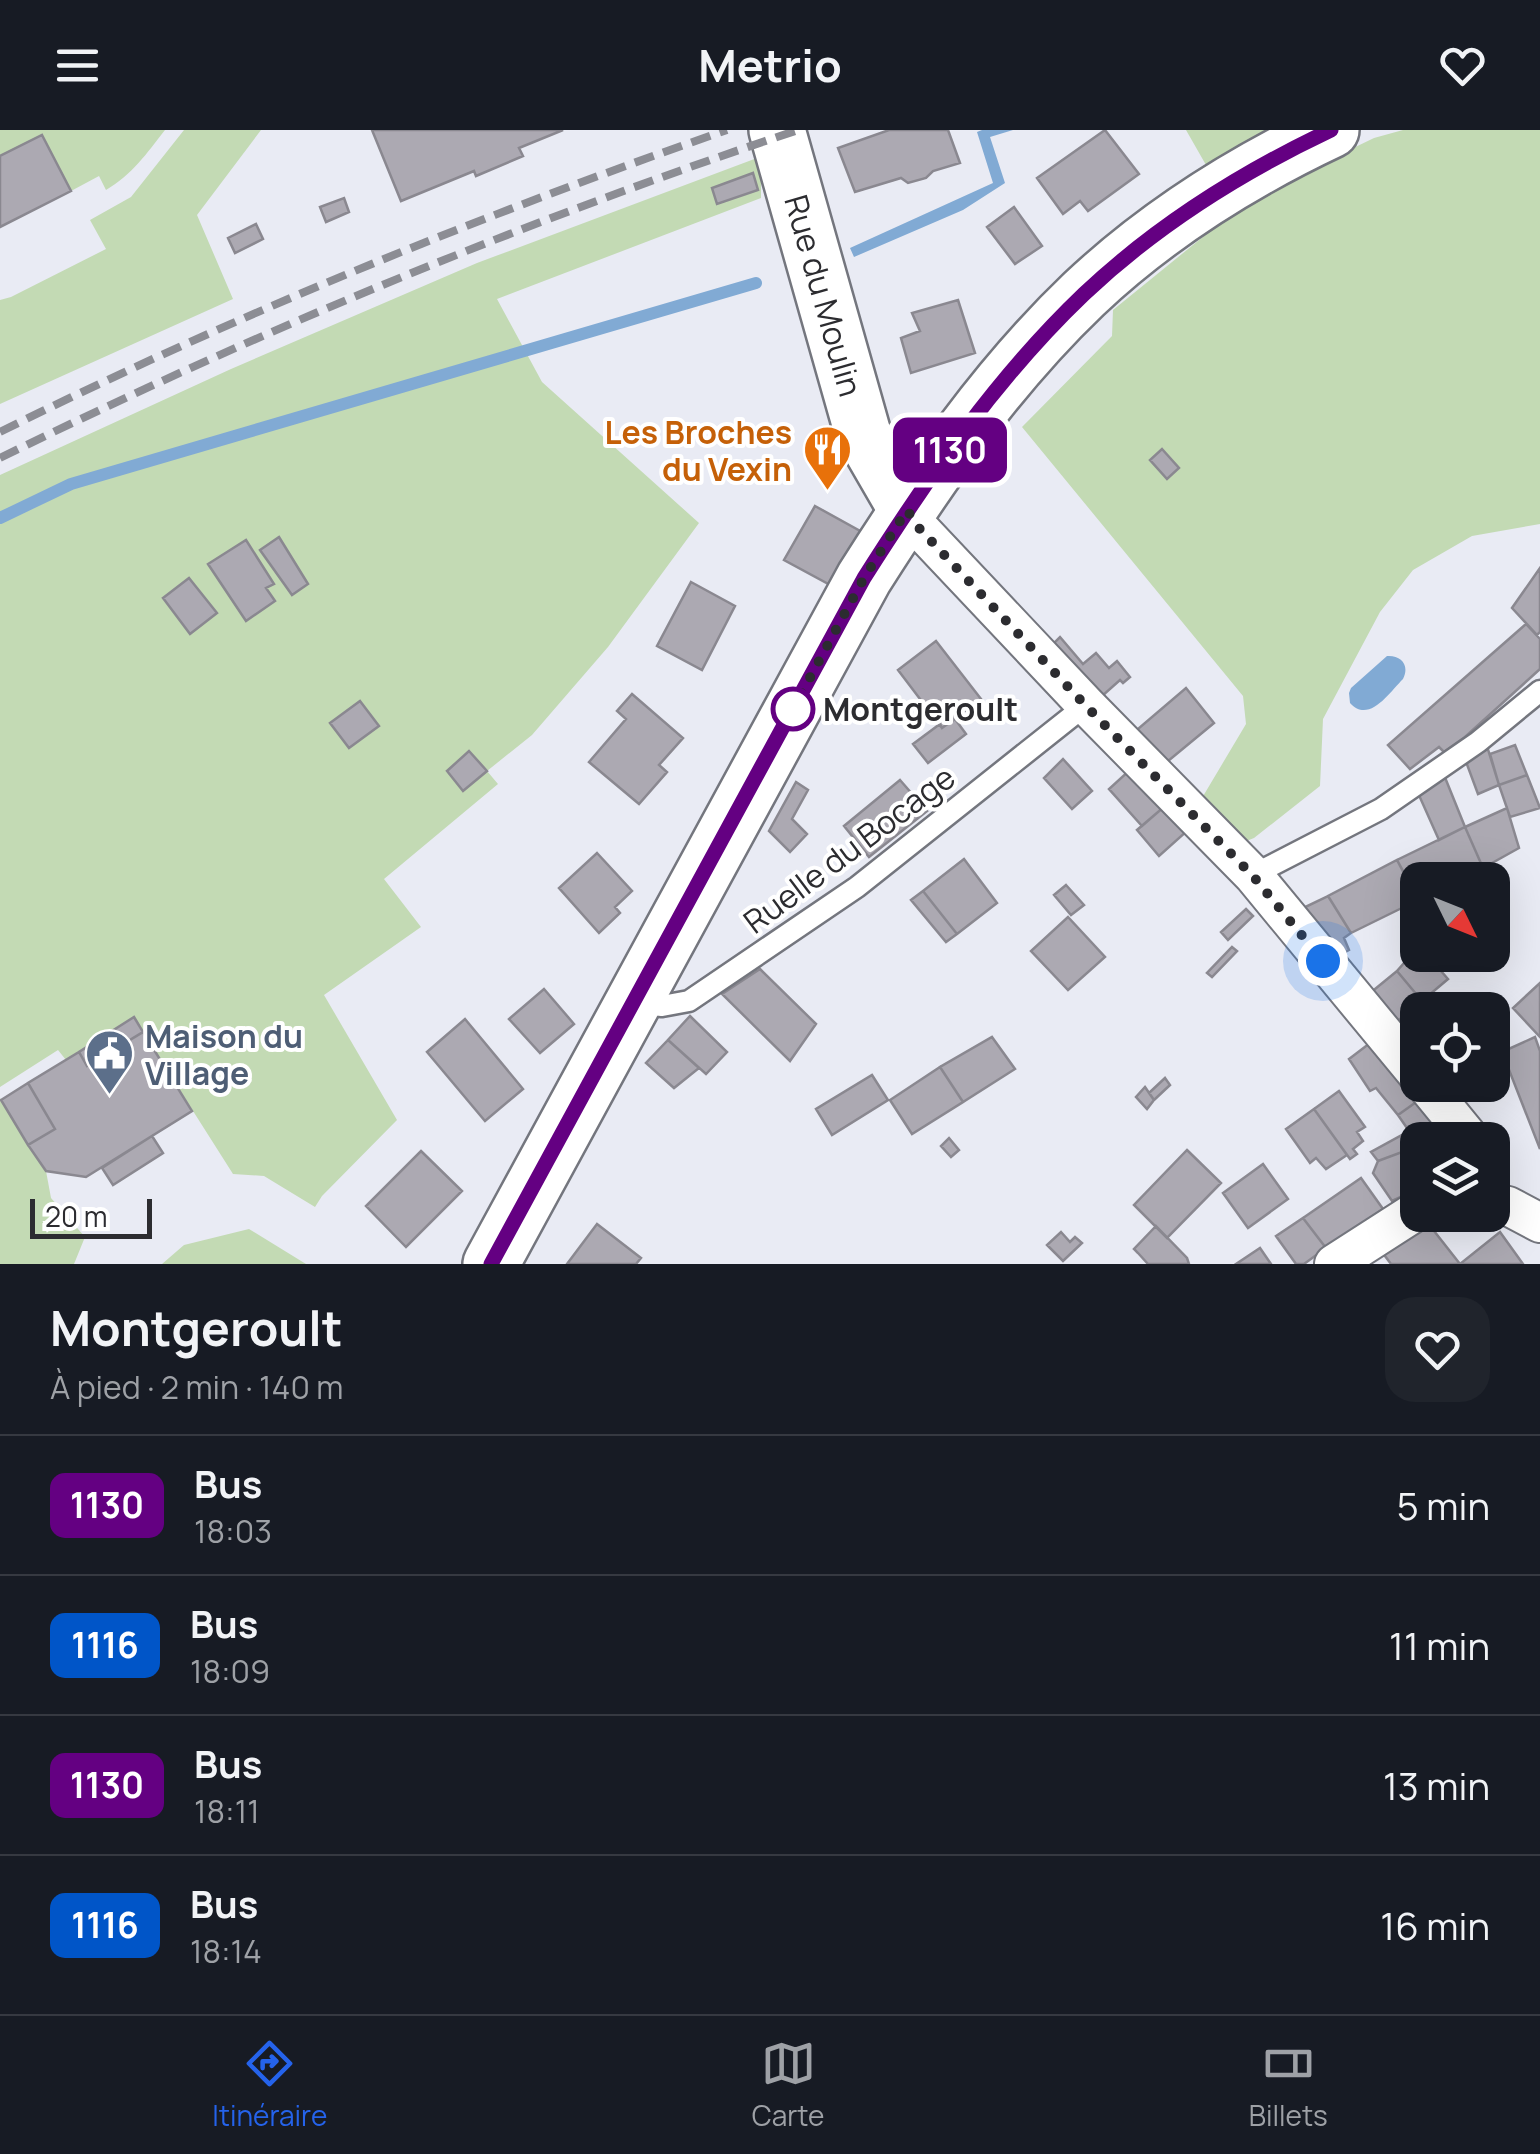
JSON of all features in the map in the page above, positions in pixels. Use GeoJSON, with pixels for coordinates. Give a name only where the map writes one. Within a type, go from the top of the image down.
{"type":"FeatureCollection","features":[{"type":"Feature","properties":{"kind":"main road","name":"Rue du Moulin"},"geometry":{"type":"LineString","coordinates":[[776,130],[863,434],[907,510]]}},
{"type":"Feature","properties":{"kind":"main road"},"geometry":{"type":"LineString","coordinates":[[490,1264],[864,578],[907,510],[1004,380],[1084,294],[1166,226],[1264,164],[1331,130]]}},
{"type":"Feature","properties":{"kind":"street"},"geometry":{"type":"LineString","coordinates":[[907,510],[919,528],[1086,706],[1253,876],[1400,1053]]}},
{"type":"Feature","properties":{"kind":"street"},"geometry":{"type":"LineString","coordinates":[[1440,1102],[1456,1122]]}},
{"type":"Feature","properties":{"kind":"street"},"geometry":{"type":"LineString","coordinates":[[1510,1207],[1540,1221]]}},
{"type":"Feature","properties":{"kind":"street"},"geometry":{"type":"LineString","coordinates":[[1334,1264],[1400,1222]]}},
{"type":"Feature","properties":{"kind":"lane"},"geometry":{"type":"LineString","coordinates":[[1253,876],[1381,809],[1478,742],[1540,692]]}},
{"type":"Feature","properties":{"kind":"lane","name":"Ruelle du Bocage"},"geometry":{"type":"LineString","coordinates":[[633,1002],[662,1006],[688,1001],[856,886],[1086,706]]}},
{"type":"Feature","properties":{"kind":"green space"},"geometry":{"type":"Polygon","coordinates":[[[0,130],[165,130],[124,178],[106,190],[99,176],[71,191],[42,135],[0,156],[0,130]]]}},
{"type":"Feature","properties":{"kind":"green space"},"geometry":{"type":"Polygon","coordinates":[[[184,130],[261,130],[197,215],[233,299],[0,404],[0,300],[106,249],[90,220],[131,197],[184,130]]]}},
{"type":"Feature","properties":{"kind":"green space"},"geometry":{"type":"Polygon","coordinates":[[[1186,130],[1271,130],[1206,165],[1186,130]]]}},
{"type":"Feature","properties":{"kind":"green space"},"geometry":{"type":"Polygon","coordinates":[[[1403,130],[1540,130],[1540,524],[1472,536],[1413,570],[1380,612],[1323,719],[1320,786],[1254,838],[1239,844],[1199,803],[1246,724],[1243,696],[1022,427],[1112,336],[1113,310],[1252,197],[1374,138],[1403,130]]]}},
{"type":"Feature","properties":{"kind":"green space"},"geometry":{"type":"Polygon","coordinates":[[[757,158],[761,198],[497,299],[542,382],[699,523],[608,647],[532,735],[487,771],[498,784],[384,879],[421,927],[324,995],[397,1120],[315,1207],[264,1176],[233,1174],[134,1018],[66,1060],[58,1050],[0,1087],[0,475],[231,369],[477,263],[757,158]]]}},
{"type":"Feature","properties":{"kind":"green space"},"geometry":{"type":"Polygon","coordinates":[[[0,1098],[46,1171],[51,1198],[85,1237],[74,1264],[0,1264],[0,1098]]]}},
{"type":"Feature","properties":{"kind":"green space"},"geometry":{"type":"Polygon","coordinates":[[[249,1229],[306,1264],[162,1264],[184,1245],[249,1229]]]}},
{"type":"Feature","properties":{"kind":"water"},"geometry":{"type":"Polygon","coordinates":[[[1013,130],[990,137],[1005,183],[963,210],[854,257],[850,248],[993,183],[977,132],[1013,130]]]}},
{"type":"Feature","properties":{"kind":"water"},"geometry":{"type":"Polygon","coordinates":[[[1387,656],[1403,662],[1403,679],[1378,704],[1357,709],[1350,703],[1351,688],[1387,656]]]}},
{"type":"Feature","properties":{"kind":"building"},"geometry":{"type":"Polygon","coordinates":[[[372,130],[563,130],[519,148],[523,156],[401,201],[372,130]]]}},
{"type":"Feature","properties":{"kind":"building"},"geometry":{"type":"Polygon","coordinates":[[[889,130],[948,130],[960,163],[908,183],[901,178],[855,192],[838,148],[889,130]]]}},
{"type":"Feature","properties":{"kind":"building"},"geometry":{"type":"Polygon","coordinates":[[[1105,130],[1139,174],[1088,211],[1080,201],[1063,214],[1037,178],[1105,130]]]}},
{"type":"Feature","properties":{"kind":"building"},"geometry":{"type":"Polygon","coordinates":[[[42,135],[71,191],[0,227],[0,156],[42,135]]]}},
{"type":"Feature","properties":{"kind":"building"},"geometry":{"type":"Polygon","coordinates":[[[753,173],[758,190],[717,204],[712,188],[753,173]]]}},
{"type":"Feature","properties":{"kind":"building"},"geometry":{"type":"Polygon","coordinates":[[[344,198],[349,212],[326,222],[320,207],[344,198]]]}},
{"type":"Feature","properties":{"kind":"building"},"geometry":{"type":"Polygon","coordinates":[[[1014,207],[1042,246],[1015,264],[987,227],[1014,207]]]}},
{"type":"Feature","properties":{"kind":"building"},"geometry":{"type":"Polygon","coordinates":[[[256,224],[263,239],[235,253],[228,238],[256,224]]]}},
{"type":"Feature","properties":{"kind":"building"},"geometry":{"type":"Polygon","coordinates":[[[958,300],[975,353],[911,373],[901,338],[920,331],[912,313],[958,300]]]}},
{"type":"Feature","properties":{"kind":"building"},"geometry":{"type":"Polygon","coordinates":[[[1162,449],[1179,468],[1167,479],[1150,460],[1162,449]]]}},
{"type":"Feature","properties":{"kind":"building"},"geometry":{"type":"Polygon","coordinates":[[[815,506],[862,532],[834,587],[784,560],[815,506]]]}},
{"type":"Feature","properties":{"kind":"building"},"geometry":{"type":"Polygon","coordinates":[[[279,537],[308,584],[292,595],[260,550],[279,537]]]}},
{"type":"Feature","properties":{"kind":"building"},"geometry":{"type":"Polygon","coordinates":[[[246,540],[274,584],[266,588],[275,601],[246,621],[208,564],[246,540]]]}},
{"type":"Feature","properties":{"kind":"building"},"geometry":{"type":"Polygon","coordinates":[[[1540,568],[1540,632],[1537,635],[1512,608],[1540,568]]]}},
{"type":"Feature","properties":{"kind":"building"},"geometry":{"type":"Polygon","coordinates":[[[189,578],[217,613],[190,634],[163,598],[189,578]]]}},
{"type":"Feature","properties":{"kind":"building"},"geometry":{"type":"Polygon","coordinates":[[[691,582],[735,606],[702,670],[657,646],[691,582]]]}},
{"type":"Feature","properties":{"kind":"building"},"geometry":{"type":"Polygon","coordinates":[[[1526,624],[1540,639],[1540,669],[1465,737],[1444,752],[1439,747],[1410,769],[1388,745],[1526,624]]]}},
{"type":"Feature","properties":{"kind":"building"},"geometry":{"type":"Polygon","coordinates":[[[1060,637],[1083,664],[1096,653],[1109,668],[1117,661],[1130,677],[1123,683],[1120,680],[1101,697],[1054,643],[1060,637]]]}},
{"type":"Feature","properties":{"kind":"building"},"geometry":{"type":"Polygon","coordinates":[[[936,641],[981,699],[942,728],[898,670],[936,641]]]}},
{"type":"Feature","properties":{"kind":"building"},"geometry":{"type":"Polygon","coordinates":[[[1186,688],[1214,723],[1162,766],[1132,734],[1186,688]]]}},
{"type":"Feature","properties":{"kind":"building"},"geometry":{"type":"Polygon","coordinates":[[[632,694],[683,738],[659,765],[667,772],[639,804],[589,762],[626,719],[617,711],[632,694]]]}},
{"type":"Feature","properties":{"kind":"building"},"geometry":{"type":"Polygon","coordinates":[[[360,701],[379,726],[349,748],[330,723],[360,701]]]}},
{"type":"Feature","properties":{"kind":"building"},"geometry":{"type":"Polygon","coordinates":[[[955,719],[966,734],[928,763],[913,744],[940,724],[942,728],[955,719]]]}},
{"type":"Feature","properties":{"kind":"building"},"geometry":{"type":"Polygon","coordinates":[[[1486,743],[1499,785],[1478,794],[1465,759],[1486,743]]]}},
{"type":"Feature","properties":{"kind":"building"},"geometry":{"type":"Polygon","coordinates":[[[1515,745],[1527,775],[1499,785],[1490,754],[1515,745]]]}},
{"type":"Feature","properties":{"kind":"building"},"geometry":{"type":"Polygon","coordinates":[[[469,751],[487,771],[463,791],[447,771],[469,751]]]}},
{"type":"Feature","properties":{"kind":"building"},"geometry":{"type":"Polygon","coordinates":[[[1063,759],[1092,791],[1072,809],[1044,778],[1063,759]]]}},
{"type":"Feature","properties":{"kind":"building"},"geometry":{"type":"Polygon","coordinates":[[[1132,768],[1165,806],[1142,826],[1109,789],[1132,768]]]}},
{"type":"Feature","properties":{"kind":"building"},"geometry":{"type":"Polygon","coordinates":[[[1444,775],[1465,827],[1439,840],[1418,793],[1444,775]]]}},
{"type":"Feature","properties":{"kind":"building"},"geometry":{"type":"Polygon","coordinates":[[[1527,775],[1540,808],[1510,817],[1499,785],[1527,775]]]}},
{"type":"Feature","properties":{"kind":"building"},"geometry":{"type":"Polygon","coordinates":[[[900,780],[927,811],[869,857],[844,826],[900,780]]]}},
{"type":"Feature","properties":{"kind":"building"},"geometry":{"type":"Polygon","coordinates":[[[796,782],[808,790],[792,819],[807,834],[790,852],[769,831],[796,782]]]}},
{"type":"Feature","properties":{"kind":"building"},"geometry":{"type":"Polygon","coordinates":[[[1165,806],[1187,831],[1159,856],[1137,830],[1165,806]]]}},
{"type":"Feature","properties":{"kind":"building"},"geometry":{"type":"Polygon","coordinates":[[[1507,808],[1519,848],[1494,862],[1480,862],[1465,827],[1507,808]]]}},
{"type":"Feature","properties":{"kind":"building"},"geometry":{"type":"Polygon","coordinates":[[[1465,827],[1480,862],[1400,862],[1400,865],[1397,860],[1465,827]]]}},
{"type":"Feature","properties":{"kind":"building"},"geometry":{"type":"Polygon","coordinates":[[[597,853],[632,891],[615,907],[620,913],[599,933],[559,888],[597,853]]]}},
{"type":"Feature","properties":{"kind":"building"},"geometry":{"type":"Polygon","coordinates":[[[964,859],[997,903],[957,934],[923,891],[964,859]]]}},
{"type":"Feature","properties":{"kind":"building"},"geometry":{"type":"Polygon","coordinates":[[[1397,860],[1400,866],[1400,909],[1351,933],[1328,896],[1397,860]]]}},
{"type":"Feature","properties":{"kind":"building"},"geometry":{"type":"Polygon","coordinates":[[[1066,885],[1084,905],[1071,915],[1054,895],[1066,885]]]}},
{"type":"Feature","properties":{"kind":"building"},"geometry":{"type":"Polygon","coordinates":[[[923,891],[957,934],[946,942],[911,900],[923,891]]]}},
{"type":"Feature","properties":{"kind":"building"},"geometry":{"type":"Polygon","coordinates":[[[1328,896],[1351,933],[1344,938],[1349,950],[1336,957],[1299,910],[1328,896]]]}},
{"type":"Feature","properties":{"kind":"building"},"geometry":{"type":"Polygon","coordinates":[[[1246,909],[1253,916],[1228,940],[1221,932],[1246,909]]]}},
{"type":"Feature","properties":{"kind":"building"},"geometry":{"type":"Polygon","coordinates":[[[1068,917],[1105,957],[1068,990],[1031,951],[1068,917]]]}},
{"type":"Feature","properties":{"kind":"building"},"geometry":{"type":"Polygon","coordinates":[[[1232,947],[1237,951],[1212,977],[1207,973],[1232,947]]]}},
{"type":"Feature","properties":{"kind":"building"},"geometry":{"type":"Polygon","coordinates":[[[1400,968],[1400,972],[1442,972],[1448,979],[1433,992],[1414,992],[1397,971],[1400,968]]]}},
{"type":"Feature","properties":{"kind":"building"},"geometry":{"type":"Polygon","coordinates":[[[760,969],[816,1024],[790,1061],[722,994],[760,969]]]}},
{"type":"Feature","properties":{"kind":"building"},"geometry":{"type":"Polygon","coordinates":[[[1397,971],[1414,992],[1400,992],[1400,1019],[1394,1024],[1369,994],[1397,971]]]}},
{"type":"Feature","properties":{"kind":"building"},"geometry":{"type":"Polygon","coordinates":[[[1540,983],[1540,1037],[1513,1008],[1540,983]]]}},
{"type":"Feature","properties":{"kind":"building"},"geometry":{"type":"Polygon","coordinates":[[[544,989],[574,1024],[540,1053],[509,1019],[544,989]]]}},
{"type":"Feature","properties":{"kind":"building"},"geometry":{"type":"Polygon","coordinates":[[[690,1016],[727,1052],[706,1074],[668,1040],[690,1016]]]}},
{"type":"Feature","properties":{"kind":"building"},"geometry":{"type":"Polygon","coordinates":[[[134,1017],[143,1032],[87,1066],[79,1052],[134,1017]]]}},
{"type":"Feature","properties":{"kind":"building"},"geometry":{"type":"Polygon","coordinates":[[[465,1019],[523,1089],[485,1121],[427,1052],[465,1019]]]}},
{"type":"Feature","properties":{"kind":"building","name":"Maison du Village"},"geometry":{"type":"Polygon","coordinates":[[[143,1032],[192,1111],[86,1177],[46,1171],[28,1145],[55,1129],[28,1083],[79,1052],[87,1066],[143,1032]]]}},
{"type":"Feature","properties":{"kind":"building"},"geometry":{"type":"Polygon","coordinates":[[[992,1037],[1015,1069],[963,1102],[940,1067],[992,1037]]]}},
{"type":"Feature","properties":{"kind":"building"},"geometry":{"type":"Polygon","coordinates":[[[1535,1037],[1540,1051],[1540,1149],[1510,1072],[1510,1048],[1535,1037]]]}},
{"type":"Feature","properties":{"kind":"building"},"geometry":{"type":"Polygon","coordinates":[[[668,1040],[699,1068],[674,1088],[646,1063],[668,1040]]]}},
{"type":"Feature","properties":{"kind":"building"},"geometry":{"type":"Polygon","coordinates":[[[1374,1040],[1400,1075],[1400,1102],[1416,1102],[1398,1115],[1376,1088],[1370,1091],[1349,1059],[1374,1040]]]}},
{"type":"Feature","properties":{"kind":"building"},"geometry":{"type":"Polygon","coordinates":[[[940,1067],[963,1102],[912,1134],[890,1100],[940,1067]]]}},
{"type":"Feature","properties":{"kind":"building"},"geometry":{"type":"Polygon","coordinates":[[[872,1075],[888,1100],[832,1135],[816,1109],[872,1075]]]}},
{"type":"Feature","properties":{"kind":"building"},"geometry":{"type":"Polygon","coordinates":[[[1165,1078],[1170,1085],[1154,1100],[1149,1093],[1165,1078]]]}},
{"type":"Feature","properties":{"kind":"building"},"geometry":{"type":"Polygon","coordinates":[[[28,1083],[55,1129],[28,1145],[1,1100],[28,1083]]]}},
{"type":"Feature","properties":{"kind":"building"},"geometry":{"type":"Polygon","coordinates":[[[1145,1087],[1154,1100],[1147,1109],[1136,1097],[1145,1087]]]}},
{"type":"Feature","properties":{"kind":"building"},"geometry":{"type":"Polygon","coordinates":[[[1339,1091],[1365,1127],[1357,1132],[1363,1141],[1353,1149],[1357,1154],[1350,1159],[1314,1109],[1339,1091]]]}},
{"type":"Feature","properties":{"kind":"building"},"geometry":{"type":"Polygon","coordinates":[[[1420,1102],[1434,1122],[1403,1122],[1398,1115],[1420,1102]]]}},
{"type":"Feature","properties":{"kind":"building"},"geometry":{"type":"Polygon","coordinates":[[[1314,1109],[1347,1155],[1326,1169],[1316,1158],[1310,1163],[1286,1129],[1314,1109]]]}},
{"type":"Feature","properties":{"kind":"building"},"geometry":{"type":"Polygon","coordinates":[[[152,1136],[163,1153],[113,1185],[102,1168],[152,1136]]]}},
{"type":"Feature","properties":{"kind":"building"},"geometry":{"type":"Polygon","coordinates":[[[1400,1136],[1400,1153],[1378,1161],[1371,1152],[1400,1136]]]}},
{"type":"Feature","properties":{"kind":"building"},"geometry":{"type":"Polygon","coordinates":[[[949,1138],[959,1150],[951,1157],[941,1146],[949,1138]]]}},
{"type":"Feature","properties":{"kind":"building"},"geometry":{"type":"Polygon","coordinates":[[[1187,1150],[1221,1183],[1167,1238],[1134,1205],[1187,1150]]]}},
{"type":"Feature","properties":{"kind":"building"},"geometry":{"type":"Polygon","coordinates":[[[421,1151],[462,1191],[406,1247],[366,1206],[421,1151]]]}},
{"type":"Feature","properties":{"kind":"building"},"geometry":{"type":"Polygon","coordinates":[[[1400,1153],[1400,1197],[1392,1201],[1373,1173],[1378,1161],[1400,1153]]]}},
{"type":"Feature","properties":{"kind":"building"},"geometry":{"type":"Polygon","coordinates":[[[1263,1164],[1288,1199],[1248,1228],[1223,1193],[1263,1164]]]}},
{"type":"Feature","properties":{"kind":"building"},"geometry":{"type":"Polygon","coordinates":[[[1361,1178],[1383,1209],[1326,1248],[1303,1218],[1361,1178]]]}},
{"type":"Feature","properties":{"kind":"building"},"geometry":{"type":"Polygon","coordinates":[[[1303,1218],[1326,1248],[1304,1264],[1296,1264],[1276,1236],[1303,1218]]]}},
{"type":"Feature","properties":{"kind":"building"},"geometry":{"type":"Polygon","coordinates":[[[597,1224],[641,1258],[636,1264],[567,1264],[597,1224]]]}},
{"type":"Feature","properties":{"kind":"building"},"geometry":{"type":"Polygon","coordinates":[[[1156,1226],[1189,1264],[1148,1264],[1134,1249],[1156,1226]]]}},
{"type":"Feature","properties":{"kind":"building"},"geometry":{"type":"Polygon","coordinates":[[[1061,1232],[1070,1242],[1075,1237],[1082,1243],[1063,1261],[1047,1245],[1061,1232]]]}},
{"type":"Feature","properties":{"kind":"building"},"geometry":{"type":"Polygon","coordinates":[[[1412,1232],[1435,1232],[1460,1264],[1391,1264],[1382,1252],[1412,1232]]]}},
{"type":"Feature","properties":{"kind":"building"},"geometry":{"type":"Polygon","coordinates":[[[1500,1232],[1523,1264],[1460,1264],[1500,1232]]]}},
{"type":"Feature","properties":{"kind":"building"},"geometry":{"type":"Polygon","coordinates":[[[1260,1248],[1271,1264],[1236,1264],[1260,1248]]]}},
{"type":"Feature","properties":{"kind":"waterway"},"geometry":{"type":"LineString","coordinates":[[0,518],[71,484],[756,283]]}},
{"type":"Feature","properties":{"kind":"railway"},"geometry":{"type":"LineString","coordinates":[[0,432],[359,269],[727,130]]}},
{"type":"Feature","properties":{"kind":"railway"},"geometry":{"type":"LineString","coordinates":[[0,458],[195,366],[393,280],[594,202],[798,130]]}},
{"type":"Feature","properties":{"kind":"bus line","name":"1130"},"geometry":{"type":"LineString","coordinates":[[491,1264],[864,578],[967,427],[1046,333],[1124,259],[1209,198],[1331,130]]}},
{"type":"Feature","properties":{"kind":"place","name":"Les Broches du Vexin"},"geometry":{"type":"Point","coordinates":[827,492]}},
{"type":"Feature","properties":{"kind":"place","name":"Montgeroult"},"geometry":{"type":"Point","coordinates":[793,709]}},
{"type":"Feature","properties":{"kind":"place","name":"Maison du Village"},"geometry":{"type":"Point","coordinates":[110,1096]}},
{"type":"Feature","properties":{"kind":"route"},"geometry":{"type":"LineString","coordinates":[[793,709],[864,578],[907,510],[919,528],[1086,706],[1253,876],[1323,961]]}}]}
